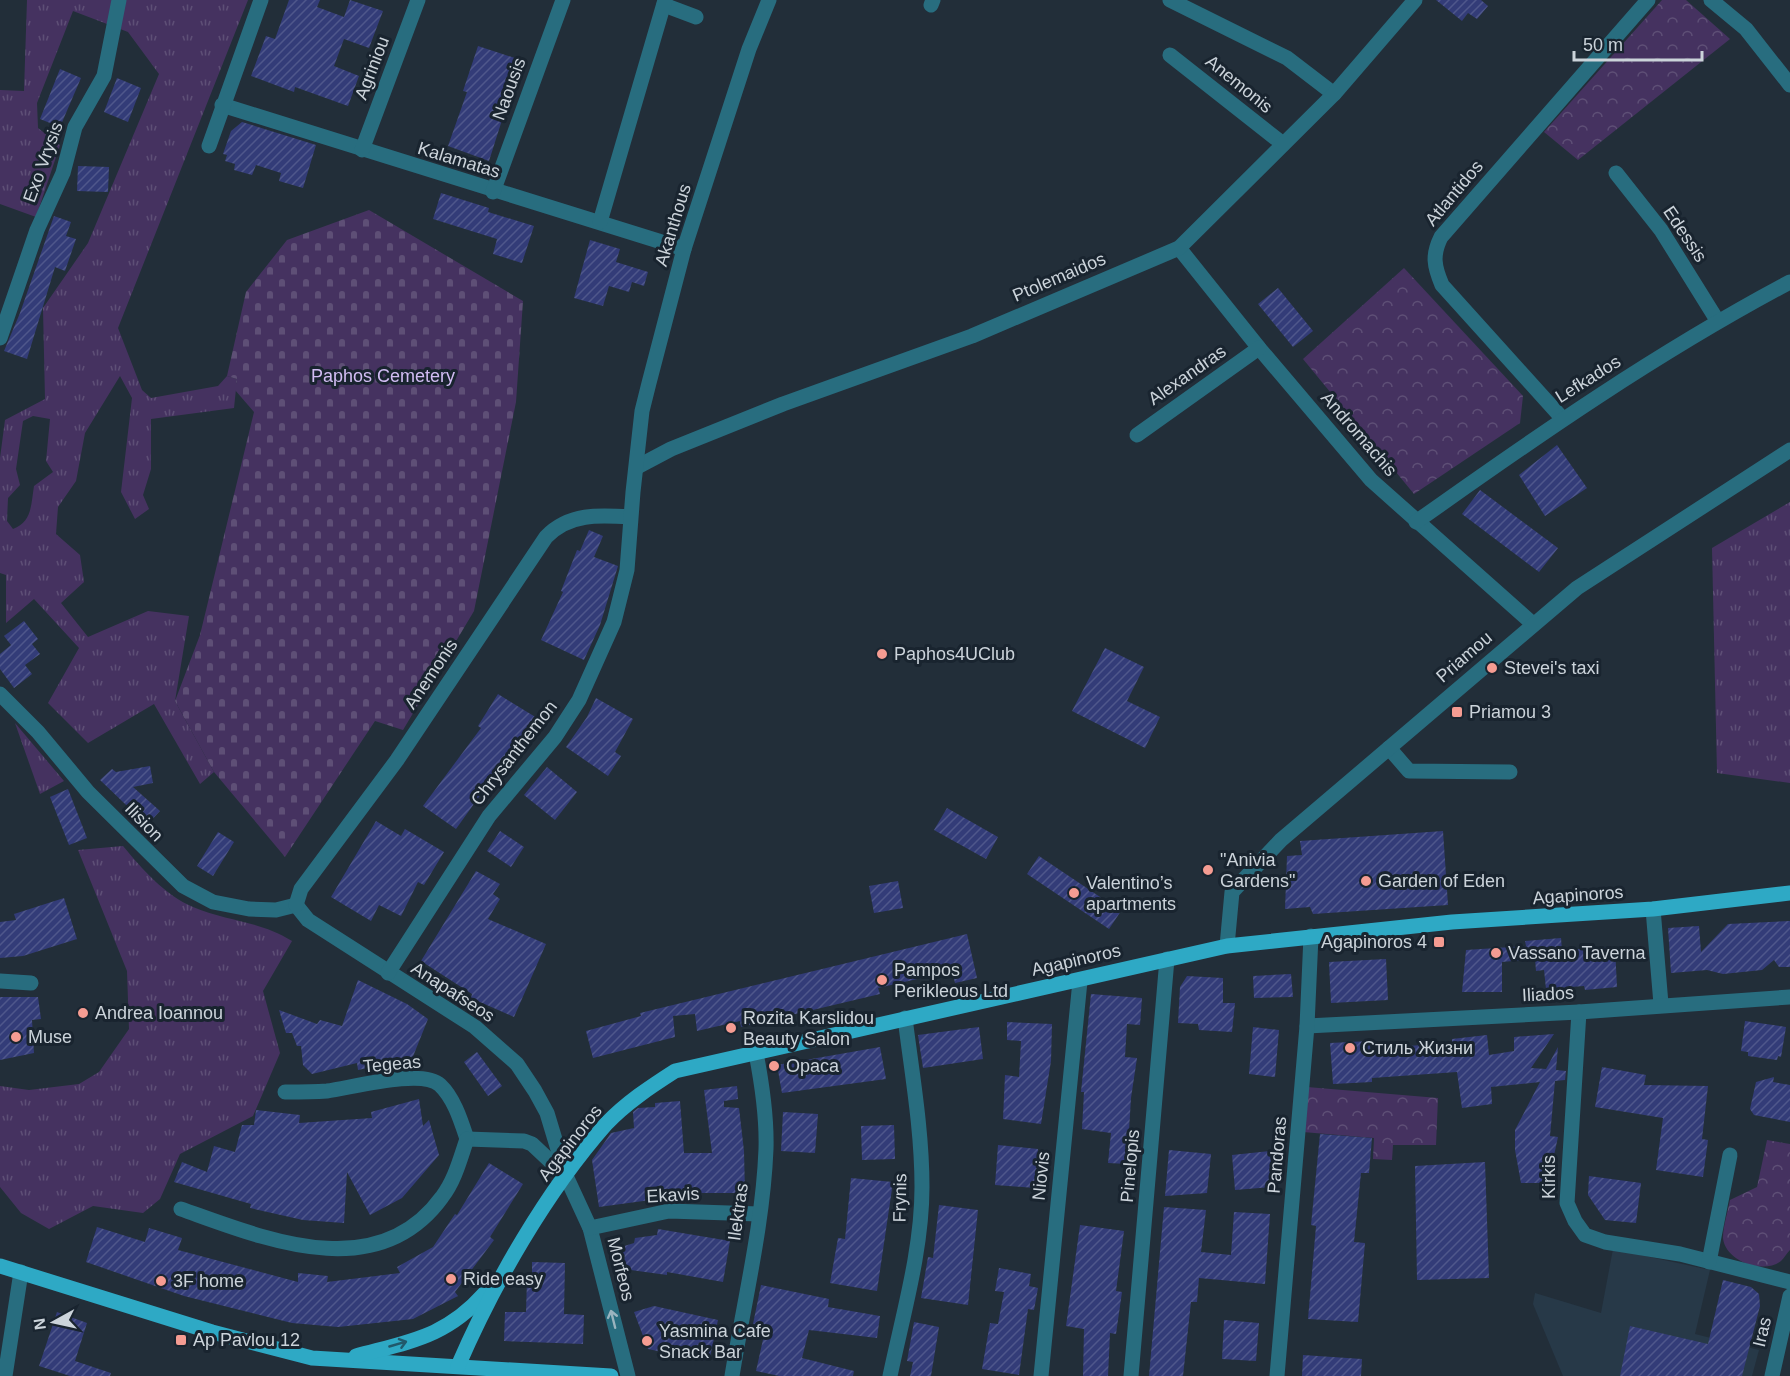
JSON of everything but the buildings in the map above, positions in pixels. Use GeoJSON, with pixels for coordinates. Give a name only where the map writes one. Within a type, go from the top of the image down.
{"type":"FeatureCollection","features":[{"type":"Feature","properties":{"kind":"main road","name":"Agapinoros"},"geometry":{"type":"LineString","coordinates":[[456,1371],[498,1279],[566,1176],[607,1124],[651,1086],[675,1071],[1227,946],[1452,922],[1653,909],[1790,893]]}},
{"type":"Feature","properties":{"kind":"main road"},"geometry":{"type":"LineString","coordinates":[[0,1266],[251,1343],[312,1358],[456,1371],[611,1376]]}},
{"type":"Feature","properties":{"kind":"main road"},"geometry":{"type":"LineString","coordinates":[[342,1360],[432,1335],[467,1313],[498,1279]]}},
{"type":"Feature","properties":{"kind":"street","name":"Exo Vrysis"},"geometry":{"type":"LineString","coordinates":[[0,338],[37,230],[63,173],[75,127],[104,76],[119,0]]}},
{"type":"Feature","properties":{"kind":"street"},"geometry":{"type":"LineString","coordinates":[[209,146],[261,0]]}},
{"type":"Feature","properties":{"kind":"street","name":"Agriniou"},"geometry":{"type":"LineString","coordinates":[[362,150],[418,0]]}},
{"type":"Feature","properties":{"kind":"street","name":"Naousis"},"geometry":{"type":"LineString","coordinates":[[493,192],[563,0]]}},
{"type":"Feature","properties":{"kind":"street","name":"Akanthous"},"geometry":{"type":"LineString","coordinates":[[637,467],[642,411],[684,249],[749,49],[769,0]]}},
{"type":"Feature","properties":{"kind":"street"},"geometry":{"type":"LineString","coordinates":[[1170,0],[1287,58],[1334,93]]}},
{"type":"Feature","properties":{"kind":"street","name":"Ptolemaidos"},"geometry":{"type":"LineString","coordinates":[[637,467],[671,449],[783,404],[972,336],[1179,248],[1334,93],[1415,0]]}},
{"type":"Feature","properties":{"kind":"street","name":"Atlantidos"},"geometry":{"type":"LineString","coordinates":[[1562,418],[1442,285],[1434,267],[1434,252],[1441,237],[1648,0]]}},
{"type":"Feature","properties":{"kind":"street"},"geometry":{"type":"LineString","coordinates":[[1711,0],[1746,29],[1790,85]]}},
{"type":"Feature","properties":{"kind":"street"},"geometry":{"type":"LineString","coordinates":[[600,222],[664,3],[696,17]]}},
{"type":"Feature","properties":{"kind":"street","name":"Anemonis"},"geometry":{"type":"LineString","coordinates":[[1170,55],[1283,144]]}},
{"type":"Feature","properties":{"kind":"street","name":"Kalamatas"},"geometry":{"type":"LineString","coordinates":[[222,105],[493,192],[600,222],[684,249]]}},
{"type":"Feature","properties":{"kind":"street","name":"Edessis"},"geometry":{"type":"LineString","coordinates":[[1616,173],[1661,230],[1717,320]]}},
{"type":"Feature","properties":{"kind":"street","name":"Andromachis"},"geometry":{"type":"LineString","coordinates":[[1179,248],[1259,348],[1371,480],[1533,624]]}},
{"type":"Feature","properties":{"kind":"street","name":"Lefkados"},"geometry":{"type":"LineString","coordinates":[[1416,522],[1562,418],[1717,320],[1790,282]]}},
{"type":"Feature","properties":{"kind":"street","name":"Alexandras"},"geometry":{"type":"LineString","coordinates":[[1137,435],[1259,348]]}},
{"type":"Feature","properties":{"kind":"street","name":"Priamou"},"geometry":{"type":"LineString","coordinates":[[1227,946],[1232,892],[1281,840],[1577,588],[1790,450]]}},
{"type":"Feature","properties":{"kind":"street","name":"Chrysanthemon"},"geometry":{"type":"LineString","coordinates":[[388,973],[489,816],[555,737],[579,700],[604,648],[619,604],[627,570],[630,517],[637,467]]}},
{"type":"Feature","properties":{"kind":"street","name":"Anemonis"},"geometry":{"type":"LineString","coordinates":[[296,905],[301,890],[397,760],[546,537],[563,522],[572,519],[630,517]]}},
{"type":"Feature","properties":{"kind":"street","name":"Ilision"},"geometry":{"type":"LineString","coordinates":[[0,694],[38,732],[88,792],[183,886],[213,902],[249,909],[276,910],[296,905]]}},
{"type":"Feature","properties":{"kind":"street"},"geometry":{"type":"LineString","coordinates":[[1389,748],[1409,771],[1510,772]]}},
{"type":"Feature","properties":{"kind":"street","name":"Anapafseos"},"geometry":{"type":"LineString","coordinates":[[296,905],[308,920],[475,1027],[517,1064],[546,1113],[566,1176]]}},
{"type":"Feature","properties":{"kind":"street"},"geometry":{"type":"LineString","coordinates":[[1653,909],[1661,1005]]}},
{"type":"Feature","properties":{"kind":"street","name":"Pandoras"},"geometry":{"type":"LineString","coordinates":[[1277,1376],[1307,1026],[1311,936]]}},
{"type":"Feature","properties":{"kind":"street","name":"Pinelopis"},"geometry":{"type":"LineString","coordinates":[[1131,1376],[1167,959]]}},
{"type":"Feature","properties":{"kind":"street"},"geometry":{"type":"LineString","coordinates":[[0,981],[31,983]]}},
{"type":"Feature","properties":{"kind":"street","name":"Niovis"},"geometry":{"type":"LineString","coordinates":[[1041,1376],[1080,981]]}},
{"type":"Feature","properties":{"kind":"street","name":"Iliados"},"geometry":{"type":"LineString","coordinates":[[1307,1026],[1579,1012],[1790,997]]}},
{"type":"Feature","properties":{"kind":"street","name":"Kirkis"},"geometry":{"type":"LineString","coordinates":[[1579,1012],[1566,1184],[1567,1203],[1575,1221],[1585,1235],[1605,1242],[1709,1262],[1790,1282]]}},
{"type":"Feature","properties":{"kind":"street","name":"Frynis"},"geometry":{"type":"LineString","coordinates":[[890,1376],[918,1242],[922,1186],[916,1105],[905,1018]]}},
{"type":"Feature","properties":{"kind":"street","name":"Ilektras"},"geometry":{"type":"LineString","coordinates":[[732,1376],[759,1214],[766,1148],[764,1093],[756,1053]]}},
{"type":"Feature","properties":{"kind":"street","name":"Tegeas"},"geometry":{"type":"LineString","coordinates":[[285,1092],[324,1091],[404,1079],[429,1079],[440,1085],[453,1105],[467,1138]]}},
{"type":"Feature","properties":{"kind":"street"},"geometry":{"type":"LineString","coordinates":[[181,1209],[269,1240],[298,1247],[341,1250],[374,1243],[400,1234],[422,1221],[443,1197],[456,1172],[467,1138],[524,1141],[532,1144],[566,1176]]}},
{"type":"Feature","properties":{"kind":"street"},"geometry":{"type":"LineString","coordinates":[[1709,1262],[1730,1155]]}},
{"type":"Feature","properties":{"kind":"street","name":"Morfeos"},"geometry":{"type":"LineString","coordinates":[[566,1176],[590,1228],[628,1376]]}},
{"type":"Feature","properties":{"kind":"street","name":"Ekavis"},"geometry":{"type":"LineString","coordinates":[[590,1228],[669,1211],[759,1214]]}},
{"type":"Feature","properties":{"kind":"street"},"geometry":{"type":"LineString","coordinates":[[3,1371],[21,1272]]}},
{"type":"Feature","properties":{"kind":"street","name":"Iras"},"geometry":{"type":"LineString","coordinates":[[1772,1376],[1790,1296]]}},
{"type":"Feature","properties":{"kind":"shaded area"},"geometry":{"type":"Polygon","coordinates":[[[1613,1249],[1710,1270],[1695,1334],[1759,1350],[1752,1376],[1563,1376],[1533,1304],[1535,1293],[1601,1313],[1613,1249]]]}},
{"type":"Feature","properties":{"kind":"green space"},"geometry":{"type":"Polygon","coordinates":[[[27,0],[248,0],[118,328],[142,390],[151,398],[218,386],[227,376],[237,379],[234,408],[151,419],[151,469],[143,495],[149,509],[135,519],[121,492],[132,398],[120,376],[85,433],[76,481],[58,507],[56,534],[80,555],[84,582],[61,603],[88,637],[148,611],[189,616],[175,701],[214,772],[200,784],[154,704],[88,743],[48,703],[79,648],[34,599],[6,623],[6,575],[0,573],[0,458],[5,420],[45,399],[43,308],[88,243],[159,74],[128,32],[73,11],[37,103],[38,128],[60,145],[36,217],[0,204],[0,90],[24,91],[27,0]],[[33,416],[23,421],[16,469],[20,485],[8,498],[7,521],[13,529],[24,522],[27,517],[34,486],[53,472],[46,461],[50,419],[33,416]]]}},
{"type":"Feature","properties":{"kind":"green space"},"geometry":{"type":"Polygon","coordinates":[[[1662,0],[1686,0],[1730,39],[1578,160],[1544,132],[1662,0]]]}},
{"type":"Feature","properties":{"kind":"green space","name":"Paphos Cemetery"},"geometry":{"type":"Polygon","coordinates":[[[369,210],[523,301],[516,402],[474,611],[403,730],[375,721],[285,857],[214,772],[175,701],[200,635],[254,412],[235,390],[237,379],[227,376],[246,292],[287,240],[369,210]]]}},
{"type":"Feature","properties":{"kind":"green space"},"geometry":{"type":"Polygon","coordinates":[[[1404,268],[1523,396],[1520,423],[1414,494],[1303,359],[1404,268]]]}},
{"type":"Feature","properties":{"kind":"green space"},"geometry":{"type":"Polygon","coordinates":[[[1790,502],[1790,783],[1717,773],[1712,548],[1790,502]]]}},
{"type":"Feature","properties":{"kind":"green space"},"geometry":{"type":"Polygon","coordinates":[[[15,723],[64,781],[40,794],[15,723]]]}},
{"type":"Feature","properties":{"kind":"green space"},"geometry":{"type":"Polygon","coordinates":[[[123,846],[155,881],[183,902],[206,912],[267,929],[292,941],[263,991],[280,1053],[253,1116],[180,1154],[160,1199],[143,1213],[93,1206],[49,1229],[21,1213],[0,1187],[0,1086],[29,1090],[79,1084],[99,1072],[129,1029],[127,971],[78,850],[123,846]]]}},
{"type":"Feature","properties":{"kind":"green space"},"geometry":{"type":"Polygon","coordinates":[[[1307,1087],[1438,1098],[1436,1145],[1393,1145],[1392,1160],[1373,1159],[1374,1138],[1303,1132],[1307,1087]]]}},
{"type":"Feature","properties":{"kind":"green space"},"geometry":{"type":"Polygon","coordinates":[[[1767,1140],[1790,1144],[1790,1250],[1781,1261],[1765,1267],[1737,1259],[1725,1246],[1723,1238],[1730,1200],[1757,1187],[1767,1140]]]}},
{"type":"Feature","properties":{"kind":"place","name":"Paphos4UClub"},"geometry":{"type":"Point","coordinates":[882,654]}},
{"type":"Feature","properties":{"kind":"place","name":"Stevei's taxi"},"geometry":{"type":"Point","coordinates":[1492,668]}},
{"type":"Feature","properties":{"kind":"place","name":"Priamou 3"},"geometry":{"type":"Point","coordinates":[1457,712]}},
{"type":"Feature","properties":{"kind":"place","name":"\"Anivia Gardens\""},"geometry":{"type":"Point","coordinates":[1208,870]}},
{"type":"Feature","properties":{"kind":"place","name":"Garden of Eden"},"geometry":{"type":"Point","coordinates":[1366,881]}},
{"type":"Feature","properties":{"kind":"place","name":"Valentino’s apartments"},"geometry":{"type":"Point","coordinates":[1074,893]}},
{"type":"Feature","properties":{"kind":"place","name":"Agapinoros 4"},"geometry":{"type":"Point","coordinates":[1439,942]}},
{"type":"Feature","properties":{"kind":"place","name":"Vassano Taverna"},"geometry":{"type":"Point","coordinates":[1496,953]}},
{"type":"Feature","properties":{"kind":"place","name":"Pampos Perikleous Ltd"},"geometry":{"type":"Point","coordinates":[882,980]}},
{"type":"Feature","properties":{"kind":"place","name":"Andrea Ioannou"},"geometry":{"type":"Point","coordinates":[83,1013]}},
{"type":"Feature","properties":{"kind":"place","name":"Rozita Karslidou Beauty Salon"},"geometry":{"type":"Point","coordinates":[731,1028]}},
{"type":"Feature","properties":{"kind":"place","name":"Muse"},"geometry":{"type":"Point","coordinates":[16,1037]}},
{"type":"Feature","properties":{"kind":"place","name":"Стиль Жизни"},"geometry":{"type":"Point","coordinates":[1350,1048]}},
{"type":"Feature","properties":{"kind":"place","name":"Opaca"},"geometry":{"type":"Point","coordinates":[774,1066]}},
{"type":"Feature","properties":{"kind":"place","name":"Ride easy"},"geometry":{"type":"Point","coordinates":[451,1279]}},
{"type":"Feature","properties":{"kind":"place","name":"3F home"},"geometry":{"type":"Point","coordinates":[161,1281]}},
{"type":"Feature","properties":{"kind":"place","name":"Ap Pavlou 12"},"geometry":{"type":"Point","coordinates":[181,1340]}},
{"type":"Feature","properties":{"kind":"place","name":"Yasmina Cafe Snack Bar"},"geometry":{"type":"Point","coordinates":[647,1341]}}]}
